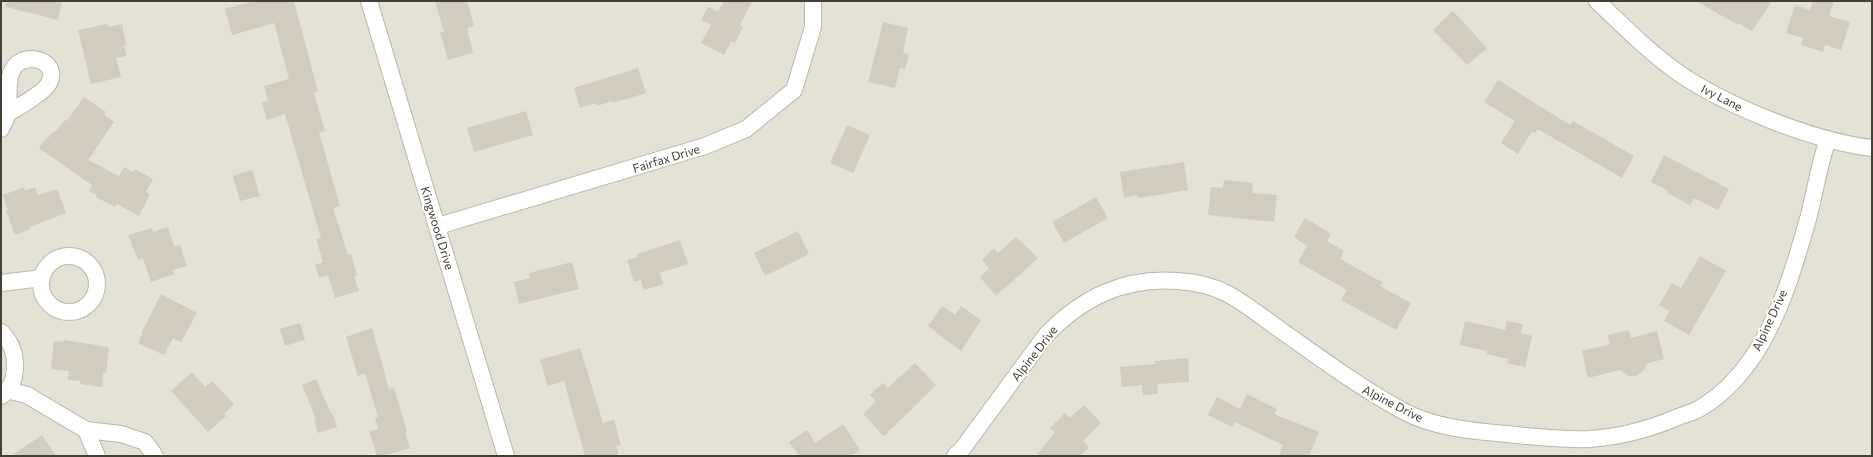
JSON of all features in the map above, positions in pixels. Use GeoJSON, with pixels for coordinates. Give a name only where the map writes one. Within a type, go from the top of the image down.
{"type":"FeatureCollection","features":[{"type":"Feature","properties":{"kind":"street","name":"Kingwood Drive"},"geometry":{"type":"LineString","coordinates":[[369,1],[506,456]]}},
{"type":"Feature","properties":{"kind":"street","name":"Fairfax Drive"},"geometry":{"type":"LineString","coordinates":[[438,226],[705,146],[746,129],[794,90],[814,26],[813,1]]}},
{"type":"Feature","properties":{"kind":"street","name":"Ivy Lane"},"geometry":{"type":"LineString","coordinates":[[1597,1],[1679,74],[1712,93],[1749,111],[1782,124],[1854,146],[1872,148]]}},
{"type":"Feature","properties":{"kind":"street"},"geometry":{"type":"LineString","coordinates":[[1,129],[7,114]]}},
{"type":"Feature","properties":{"kind":"street","name":"Alpine Drive"},"geometry":{"type":"LineString","coordinates":[[955,456],[963,448],[1046,335],[1061,319],[1085,302],[1108,290],[1133,282],[1157,280],[1188,282],[1226,293],[1359,386],[1405,412],[1431,423],[1481,432],[1521,436],[1590,439],[1628,434],[1663,424],[1701,408],[1720,394],[1743,370],[1761,344],[1779,305],[1792,267],[1808,218],[1821,159],[1828,139]]}},
{"type":"Feature","properties":{"kind":"street"},"geometry":{"type":"LineString","coordinates":[[1,283],[42,278]]}},
{"type":"Feature","properties":{"kind":"street"},"geometry":{"type":"LineString","coordinates":[[1,332],[9,341],[14,354],[15,369],[12,383],[4,393]]}},
{"type":"Feature","properties":{"kind":"street"},"geometry":{"type":"LineString","coordinates":[[4,393],[27,395],[86,430],[121,434],[145,442],[155,456]]}},
{"type":"Feature","properties":{"kind":"street"},"geometry":{"type":"LineString","coordinates":[[86,430],[97,456]]}},
{"type":"Feature","properties":{"kind":"shaded area"},"geometry":{"type":"Polygon","coordinates":[[[1,1],[1872,1],[1872,456],[1,456],[1,1]]]}},
{"type":"Feature","properties":{"kind":"building"},"geometry":{"type":"Polygon","coordinates":[[[7,1],[62,1],[58,20],[6,7],[7,1]]]}},
{"type":"Feature","properties":{"kind":"building"},"geometry":{"type":"Polygon","coordinates":[[[254,1],[294,1],[318,92],[314,93],[325,131],[319,132],[340,206],[333,208],[348,255],[351,254],[357,275],[354,276],[359,291],[335,298],[328,275],[319,278],[315,265],[323,262],[316,239],[321,238],[285,114],[267,120],[262,103],[268,101],[264,86],[289,79],[274,23],[232,35],[225,9],[254,1]]]}},
{"type":"Feature","properties":{"kind":"building"},"geometry":{"type":"Polygon","coordinates":[[[435,1],[467,1],[474,26],[467,28],[473,53],[448,60],[440,32],[444,32],[435,1]]]}},
{"type":"Feature","properties":{"kind":"building"},"geometry":{"type":"Polygon","coordinates":[[[724,1],[752,1],[740,25],[743,27],[735,43],[731,41],[724,55],[701,43],[711,25],[701,20],[708,7],[718,12],[724,1]]]}},
{"type":"Feature","properties":{"kind":"building"},"geometry":{"type":"Polygon","coordinates":[[[1696,1],[1772,1],[1752,31],[1739,23],[1738,25],[1696,1]]]}},
{"type":"Feature","properties":{"kind":"building"},"geometry":{"type":"Polygon","coordinates":[[[1813,1],[1834,1],[1829,16],[1850,22],[1841,50],[1825,45],[1823,52],[1801,45],[1803,38],[1786,33],[1795,5],[1810,10],[1813,1]]]}},
{"type":"Feature","properties":{"kind":"building"},"geometry":{"type":"Polygon","coordinates":[[[1453,11],[1487,48],[1467,65],[1433,30],[1453,11]]]}},
{"type":"Feature","properties":{"kind":"building"},"geometry":{"type":"Polygon","coordinates":[[[883,22],[908,28],[903,52],[909,54],[905,69],[900,68],[895,88],[868,82],[883,22]]]}},
{"type":"Feature","properties":{"kind":"building"},"geometry":{"type":"Polygon","coordinates":[[[107,24],[108,27],[122,24],[126,45],[124,46],[126,56],[116,58],[121,77],[91,84],[78,30],[107,24]]]}},
{"type":"Feature","properties":{"kind":"building"},"geometry":{"type":"Polygon","coordinates":[[[638,68],[646,93],[613,103],[612,101],[597,106],[596,103],[580,108],[574,88],[638,68]]]}},
{"type":"Feature","properties":{"kind":"building"},"geometry":{"type":"Polygon","coordinates":[[[1498,80],[1570,125],[1573,121],[1634,156],[1622,178],[1538,129],[1535,133],[1532,131],[1518,154],[1501,143],[1515,121],[1484,102],[1498,80]]]}},
{"type":"Feature","properties":{"kind":"building"},"geometry":{"type":"Polygon","coordinates":[[[84,97],[106,112],[104,115],[114,122],[88,160],[119,176],[124,167],[134,172],[135,169],[153,179],[146,192],[150,194],[139,216],[117,204],[115,207],[96,197],[97,195],[89,191],[92,185],[39,148],[47,137],[48,138],[54,131],[55,132],[65,120],[67,121],[84,97]]]}},
{"type":"Feature","properties":{"kind":"building"},"geometry":{"type":"Polygon","coordinates":[[[526,111],[533,135],[474,152],[467,128],[526,111]]]}},
{"type":"Feature","properties":{"kind":"building"},"geometry":{"type":"Polygon","coordinates":[[[847,125],[870,135],[853,173],[830,163],[847,125]]]}},
{"type":"Feature","properties":{"kind":"building"},"geometry":{"type":"Polygon","coordinates":[[[1664,155],[1729,189],[1718,210],[1694,198],[1690,205],[1667,193],[1668,190],[1651,182],[1664,155]]]}},
{"type":"Feature","properties":{"kind":"building"},"geometry":{"type":"Polygon","coordinates":[[[1184,162],[1188,190],[1138,198],[1137,195],[1124,198],[1120,172],[1184,162]]]}},
{"type":"Feature","properties":{"kind":"building"},"geometry":{"type":"Polygon","coordinates":[[[252,170],[260,196],[240,201],[233,176],[252,170]]]}},
{"type":"Feature","properties":{"kind":"building"},"geometry":{"type":"Polygon","coordinates":[[[1224,180],[1253,183],[1252,193],[1277,195],[1274,222],[1208,215],[1211,187],[1223,188],[1224,180]]]}},
{"type":"Feature","properties":{"kind":"building"},"geometry":{"type":"Polygon","coordinates":[[[24,187],[25,191],[35,187],[38,195],[57,189],[66,213],[30,227],[31,229],[15,235],[6,210],[8,210],[3,195],[24,187]]]}},
{"type":"Feature","properties":{"kind":"building"},"geometry":{"type":"Polygon","coordinates":[[[1096,197],[1108,218],[1064,243],[1052,222],[1096,197]]]}},
{"type":"Feature","properties":{"kind":"building"},"geometry":{"type":"Polygon","coordinates":[[[1305,218],[1331,234],[1327,241],[1344,251],[1340,259],[1382,282],[1380,286],[1411,303],[1396,330],[1341,300],[1347,290],[1298,262],[1307,246],[1294,237],[1305,218]]]}},
{"type":"Feature","properties":{"kind":"building"},"geometry":{"type":"Polygon","coordinates":[[[168,227],[174,247],[180,245],[187,266],[172,270],[174,274],[151,282],[143,258],[138,260],[128,235],[152,228],[153,232],[168,227]]]}},
{"type":"Feature","properties":{"kind":"building"},"geometry":{"type":"Polygon","coordinates":[[[798,231],[809,254],[765,276],[754,253],[798,231]]]}},
{"type":"Feature","properties":{"kind":"building"},"geometry":{"type":"Polygon","coordinates":[[[1016,237],[1038,258],[996,296],[980,277],[989,269],[982,260],[994,248],[998,253],[1016,237]]]}},
{"type":"Feature","properties":{"kind":"building"},"geometry":{"type":"Polygon","coordinates":[[[680,240],[688,264],[660,273],[663,284],[644,290],[641,280],[634,282],[627,260],[638,257],[637,254],[680,240]]]}},
{"type":"Feature","properties":{"kind":"building"},"geometry":{"type":"Polygon","coordinates":[[[1700,256],[1726,271],[1689,335],[1664,321],[1669,311],[1659,305],[1672,283],[1681,288],[1700,256]]]}},
{"type":"Feature","properties":{"kind":"building"},"geometry":{"type":"Polygon","coordinates":[[[572,262],[579,289],[519,304],[514,282],[530,278],[529,273],[572,262]]]}},
{"type":"Feature","properties":{"kind":"building"},"geometry":{"type":"Polygon","coordinates":[[[161,294],[197,313],[181,342],[173,338],[164,355],[138,343],[161,294]]]}},
{"type":"Feature","properties":{"kind":"building"},"geometry":{"type":"Polygon","coordinates":[[[942,306],[955,315],[961,306],[981,320],[961,351],[928,326],[942,306]]]}},
{"type":"Feature","properties":{"kind":"building"},"geometry":{"type":"Polygon","coordinates":[[[1465,321],[1505,330],[1507,321],[1523,324],[1521,333],[1532,336],[1525,367],[1507,363],[1508,359],[1487,354],[1487,351],[1460,345],[1465,321]]]}},
{"type":"Feature","properties":{"kind":"building"},"geometry":{"type":"Polygon","coordinates":[[[300,323],[305,340],[285,346],[280,329],[300,323]]]}},
{"type":"Feature","properties":{"kind":"building"},"geometry":{"type":"Polygon","coordinates":[[[372,328],[389,389],[394,388],[407,432],[405,432],[410,448],[383,456],[377,456],[369,431],[378,429],[375,418],[378,417],[365,373],[358,376],[346,337],[372,328]]]}},
{"type":"Feature","properties":{"kind":"building"},"geometry":{"type":"Polygon","coordinates":[[[1629,330],[1631,338],[1657,331],[1664,359],[1648,363],[1642,372],[1636,376],[1629,376],[1620,370],[1588,378],[1582,351],[1610,344],[1607,335],[1629,330]]]}},
{"type":"Feature","properties":{"kind":"building"},"geometry":{"type":"Polygon","coordinates":[[[64,340],[109,347],[106,373],[103,373],[102,387],[80,384],[80,381],[68,380],[69,371],[51,369],[54,341],[64,342],[64,340]]]}},
{"type":"Feature","properties":{"kind":"building"},"geometry":{"type":"Polygon","coordinates":[[[580,348],[603,423],[614,420],[621,445],[616,446],[619,456],[585,456],[564,381],[548,386],[540,360],[580,348]]]}},
{"type":"Feature","properties":{"kind":"building"},"geometry":{"type":"Polygon","coordinates":[[[1188,358],[1189,382],[1157,384],[1158,394],[1143,395],[1142,385],[1122,387],[1120,367],[1155,364],[1154,361],[1188,358]]]}},
{"type":"Feature","properties":{"kind":"building"},"geometry":{"type":"Polygon","coordinates":[[[915,363],[936,385],[884,436],[863,414],[876,401],[870,395],[883,383],[888,388],[915,363]]]}},
{"type":"Feature","properties":{"kind":"building"},"geometry":{"type":"Polygon","coordinates":[[[192,372],[205,387],[212,381],[234,404],[224,414],[226,416],[208,432],[171,391],[192,372]]]}},
{"type":"Feature","properties":{"kind":"building"},"geometry":{"type":"Polygon","coordinates":[[[316,379],[337,427],[318,433],[314,419],[316,419],[302,385],[316,379]]]}},
{"type":"Feature","properties":{"kind":"building"},"geometry":{"type":"Polygon","coordinates":[[[1247,394],[1277,409],[1274,414],[1319,432],[1309,456],[1279,456],[1283,445],[1235,422],[1232,427],[1208,415],[1217,397],[1240,409],[1247,394]]]}},
{"type":"Feature","properties":{"kind":"building"},"geometry":{"type":"Polygon","coordinates":[[[1084,405],[1101,423],[1083,441],[1089,447],[1080,456],[1036,456],[1055,432],[1050,428],[1065,413],[1070,418],[1084,405]]]}},
{"type":"Feature","properties":{"kind":"building"},"geometry":{"type":"Polygon","coordinates":[[[843,424],[860,450],[851,456],[795,456],[798,454],[789,442],[807,430],[815,443],[843,424]]]}},
{"type":"Feature","properties":{"kind":"building"},"geometry":{"type":"Polygon","coordinates":[[[42,435],[56,456],[11,456],[42,435]]]}}]}
